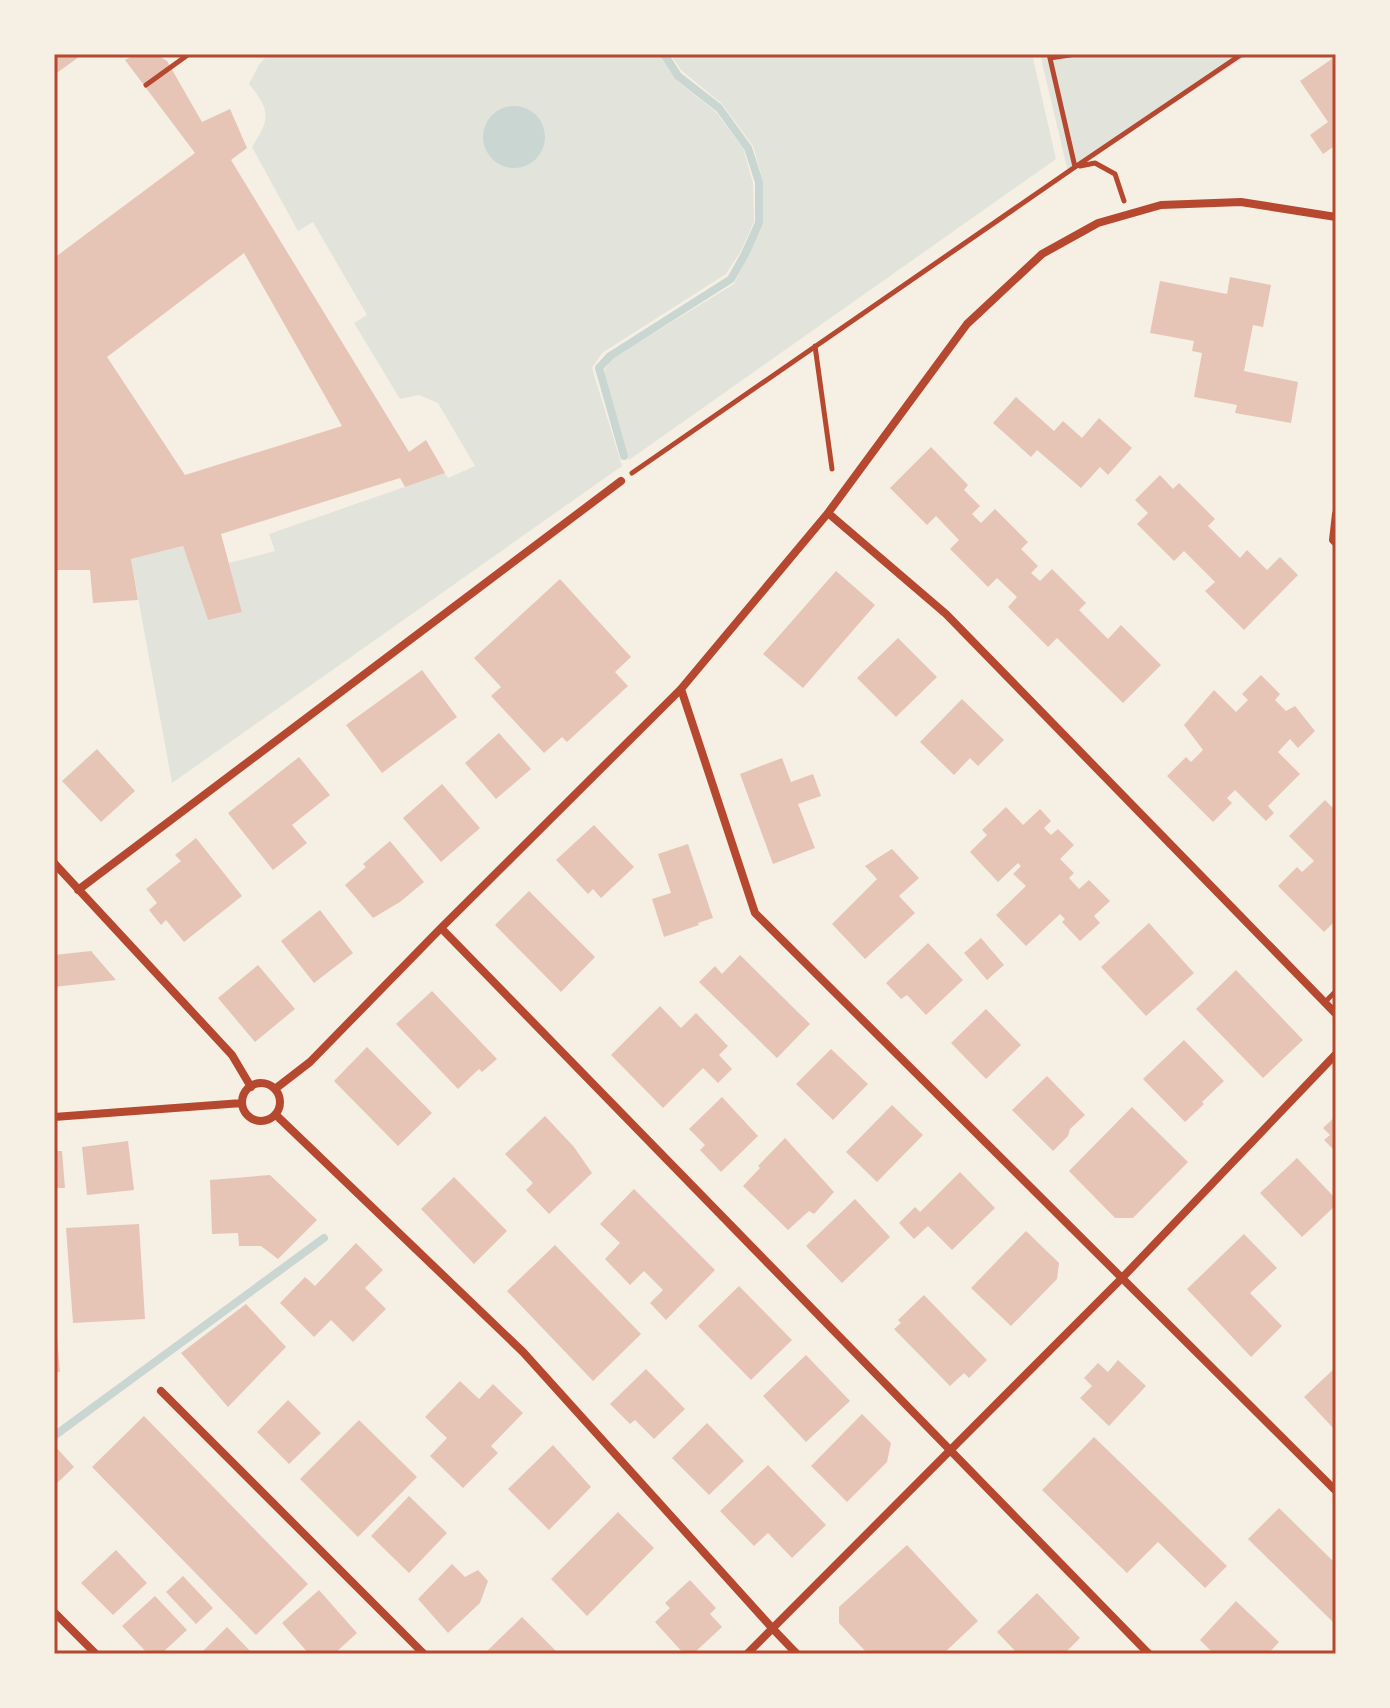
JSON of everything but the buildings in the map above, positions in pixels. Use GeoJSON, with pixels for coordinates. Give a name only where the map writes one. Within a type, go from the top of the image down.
{"type":"FeatureCollection","features":[{"type":"Feature","properties":{"kind":"street"},"geometry":{"type":"LineString","coordinates":[[275,1089],[310,1062],[681,689],[828,513],[967,324],[1042,254],[1098,223],[1161,205],[1241,202],[1336,217]]}},
{"type":"Feature","properties":{"kind":"street"},"geometry":{"type":"LineString","coordinates":[[78,890],[621,481]]}},
{"type":"Feature","properties":{"kind":"street"},"geometry":{"type":"LineString","coordinates":[[828,513],[946,614],[1336,1014]]}},
{"type":"Feature","properties":{"kind":"street"},"geometry":{"type":"LineString","coordinates":[[1336,514],[1333,540],[1336,543]]}},
{"type":"Feature","properties":{"kind":"street"},"geometry":{"type":"LineString","coordinates":[[681,689],[755,913],[1336,1491]]}},
{"type":"Feature","properties":{"kind":"street"},"geometry":{"type":"LineString","coordinates":[[54,863],[232,1055],[251,1087]]}},
{"type":"Feature","properties":{"kind":"street"},"geometry":{"type":"LineString","coordinates":[[441,928],[1149,1654]]}},
{"type":"Feature","properties":{"kind":"street"},"geometry":{"type":"LineString","coordinates":[[747,1654],[1122,1278],[1336,1054]]}},
{"type":"Feature","properties":{"kind":"street"},"geometry":{"type":"LineString","coordinates":[[263,1083],[275,1089],[281,1104],[276,1115],[269,1120],[256,1121],[248,1116],[242,1103],[244,1094],[251,1087],[263,1083]]}},
{"type":"Feature","properties":{"kind":"street"},"geometry":{"type":"LineString","coordinates":[[54,1117],[242,1103]]}},
{"type":"Feature","properties":{"kind":"street"},"geometry":{"type":"LineString","coordinates":[[276,1115],[523,1352],[797,1654]]}},
{"type":"Feature","properties":{"kind":"street"},"geometry":{"type":"LineString","coordinates":[[161,1391],[424,1654]]}},
{"type":"Feature","properties":{"kind":"street"},"geometry":{"type":"LineString","coordinates":[[54,1612],[96,1654]]}},
{"type":"Feature","properties":{"kind":"lane"},"geometry":{"type":"LineString","coordinates":[[1325,1002],[1336,991]]}},
{"type":"Feature","properties":{"kind":"path"},"geometry":{"type":"LineString","coordinates":[[146,85],[189,54]]}},
{"type":"Feature","properties":{"kind":"path"},"geometry":{"type":"LineString","coordinates":[[1075,167],[1049,56],[1076,54]]}},
{"type":"Feature","properties":{"kind":"path"},"geometry":{"type":"LineString","coordinates":[[621,481],[1242,54]]}},
{"type":"Feature","properties":{"kind":"path"},"geometry":{"type":"LineString","coordinates":[[1075,167],[1095,163],[1115,174],[1128,214]]}},
{"type":"Feature","properties":{"kind":"path"},"geometry":{"type":"LineString","coordinates":[[815,346],[832,469]]}},
{"type":"Feature","properties":{"kind":"shaded area"},"geometry":{"type":"Polygon","coordinates":[[[268,54],[659,54],[676,80],[715,111],[743,148],[753,183],[754,222],[726,274],[602,353],[592,368],[622,466],[172,783],[131,559],[183,546],[208,620],[242,612],[229,563],[275,551],[269,534],[445,473],[448,478],[475,466],[438,403],[419,395],[400,399],[354,323],[367,315],[313,222],[298,231],[252,147],[266,115],[249,84],[268,54]]]}},
{"type":"Feature","properties":{"kind":"shaded area"},"geometry":{"type":"Polygon","coordinates":[[[670,54],[1032,54],[1056,159],[629,460],[603,373],[610,360],[734,284],[763,225],[763,181],[753,146],[722,104],[681,70],[670,54]]]}},
{"type":"Feature","properties":{"kind":"shaded area"},"geometry":{"type":"Polygon","coordinates":[[[1040,54],[1250,54],[1068,172],[1040,54]]]}},
{"type":"Feature","properties":{"kind":"shaded area"},"geometry":{"type":"Polygon","coordinates":[[[514,106],[526,108],[536,115],[543,125],[543,149],[536,159],[526,166],[514,168],[502,166],[492,159],[485,149],[483,137],[485,125],[492,115],[502,108],[514,106]]]}},
{"type":"Feature","properties":{"kind":"waterway"},"geometry":{"type":"LineString","coordinates":[[624,456],[599,368],[610,356],[731,279],[759,223],[759,182],[748,148],[719,108],[678,76],[664,54]]}},
{"type":"Feature","properties":{"kind":"waterway"},"geometry":{"type":"LineString","coordinates":[[54,1436],[324,1238]]}}]}
